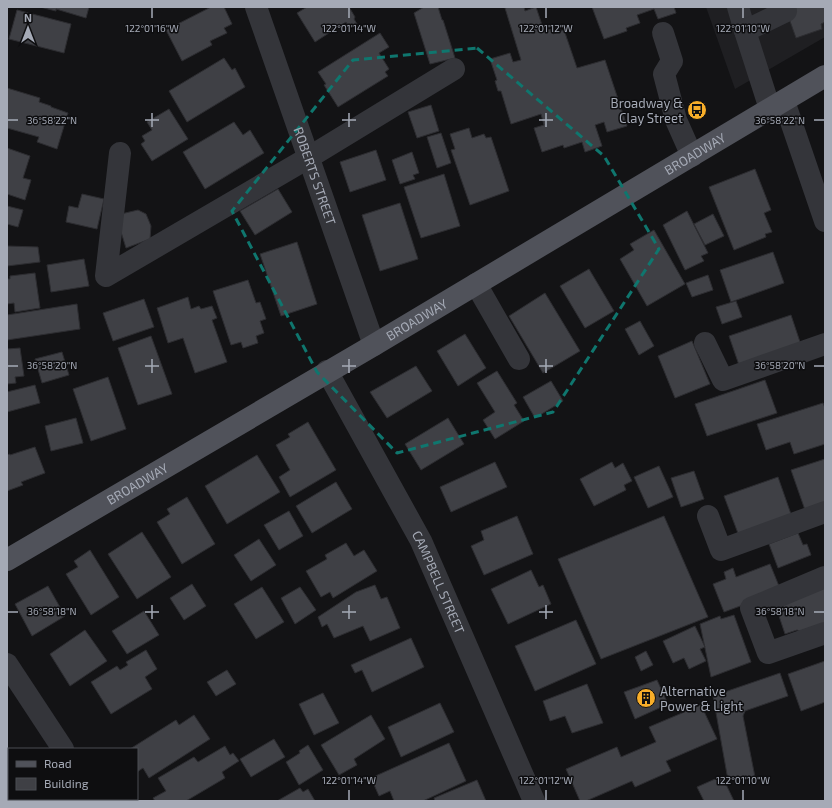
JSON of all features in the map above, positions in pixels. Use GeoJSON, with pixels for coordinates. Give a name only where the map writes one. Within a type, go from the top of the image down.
{"type":"FeatureCollection","features":[{"type":"Feature","properties":{"kind":"main road","name":"BROADWAY"},"geometry":{"type":"LineString","coordinates":[[7,560],[327,371],[374,345],[825,76]]}},
{"type":"Feature","properties":{"kind":"street","name":"ROBERTS STREET"},"geometry":{"type":"LineString","coordinates":[[256,7],[374,345]]}},
{"type":"Feature","properties":{"kind":"street"},"geometry":{"type":"LineString","coordinates":[[738,7],[745,31],[825,221]]}},
{"type":"Feature","properties":{"kind":"street"},"geometry":{"type":"LineString","coordinates":[[745,31],[786,11]]}},
{"type":"Feature","properties":{"kind":"street"},"geometry":{"type":"LineString","coordinates":[[663,33],[672,60],[664,74],[676,120],[692,156]]}},
{"type":"Feature","properties":{"kind":"street"},"geometry":{"type":"LineString","coordinates":[[120,153],[106,276],[308,158],[454,69]]}},
{"type":"Feature","properties":{"kind":"street"},"geometry":{"type":"LineString","coordinates":[[476,284],[519,359]]}},
{"type":"Feature","properties":{"kind":"street"},"geometry":{"type":"LineString","coordinates":[[705,343],[723,380],[825,344]]}},
{"type":"Feature","properties":{"kind":"street","name":"CAMPBELL STREET"},"geometry":{"type":"LineString","coordinates":[[327,371],[421,541],[534,801]]}},
{"type":"Feature","properties":{"kind":"street"},"geometry":{"type":"LineString","coordinates":[[708,516],[721,550],[825,512]]}},
{"type":"Feature","properties":{"kind":"street"},"geometry":{"type":"LineString","coordinates":[[825,577],[751,608],[768,653],[825,633]]}},
{"type":"Feature","properties":{"kind":"street"},"geometry":{"type":"LineString","coordinates":[[7,664],[62,748]]}},
{"type":"Feature","properties":{"kind":"highlighted area"},"geometry":{"type":"Polygon","coordinates":[[[477,48],[604,156],[659,249],[553,412],[397,453],[317,372],[232,211],[353,60],[477,48]]]}},
{"type":"Feature","properties":{"kind":"shaded area"},"geometry":{"type":"Polygon","coordinates":[[[706,7],[825,7],[825,37],[735,89],[706,7]]]}},
{"type":"Feature","properties":{"kind":"building"},"geometry":{"type":"Polygon","coordinates":[[[40,7],[89,7],[86,18],[56,9],[56,11],[40,7]]]}},
{"type":"Feature","properties":{"kind":"building"},"geometry":{"type":"Polygon","coordinates":[[[211,7],[224,7],[232,24],[224,28],[227,33],[210,41],[212,45],[182,61],[166,30],[211,7]]]}},
{"type":"Feature","properties":{"kind":"building"},"geometry":{"type":"Polygon","coordinates":[[[307,7],[349,7],[357,24],[350,28],[346,22],[315,42],[297,13],[307,7]]]}},
{"type":"Feature","properties":{"kind":"building"},"geometry":{"type":"Polygon","coordinates":[[[424,7],[438,7],[455,58],[430,64],[414,13],[424,7]]]}},
{"type":"Feature","properties":{"kind":"building"},"geometry":{"type":"Polygon","coordinates":[[[524,7],[525,11],[536,7],[544,31],[550,29],[553,34],[564,30],[577,68],[605,60],[627,126],[607,132],[604,122],[595,125],[602,146],[585,152],[582,142],[564,148],[563,145],[542,152],[534,128],[544,125],[541,114],[511,124],[501,91],[498,91],[495,81],[497,80],[490,59],[510,53],[513,62],[521,60],[505,8],[524,7]]]}},
{"type":"Feature","properties":{"kind":"building"},"geometry":{"type":"Polygon","coordinates":[[[592,7],[674,7],[676,13],[658,19],[654,9],[637,15],[640,23],[626,28],[627,31],[604,39],[592,7]]]}},
{"type":"Feature","properties":{"kind":"building"},"geometry":{"type":"Polygon","coordinates":[[[785,7],[825,7],[825,22],[821,24],[822,29],[796,38],[785,7]]]}},
{"type":"Feature","properties":{"kind":"building"},"geometry":{"type":"Polygon","coordinates":[[[17,10],[71,24],[64,53],[9,39],[17,10]]]}},
{"type":"Feature","properties":{"kind":"building"},"geometry":{"type":"Polygon","coordinates":[[[380,33],[389,47],[379,53],[389,69],[385,72],[388,76],[338,107],[324,85],[326,84],[318,72],[380,33]]]}},
{"type":"Feature","properties":{"kind":"building"},"geometry":{"type":"Polygon","coordinates":[[[224,58],[232,70],[235,68],[245,87],[187,122],[169,91],[224,58]]]}},
{"type":"Feature","properties":{"kind":"building"},"geometry":{"type":"Polygon","coordinates":[[[7,88],[40,98],[39,102],[68,113],[57,149],[37,142],[39,137],[7,128],[7,88]]]}},
{"type":"Feature","properties":{"kind":"building"},"geometry":{"type":"Polygon","coordinates":[[[431,105],[439,131],[417,138],[408,112],[431,105]]]}},
{"type":"Feature","properties":{"kind":"building"},"geometry":{"type":"Polygon","coordinates":[[[169,109],[188,139],[152,161],[141,144],[145,141],[142,136],[152,130],[147,122],[169,109]]]}},
{"type":"Feature","properties":{"kind":"building"},"geometry":{"type":"Polygon","coordinates":[[[234,122],[243,135],[250,130],[264,153],[205,189],[183,152],[234,122]]]}},
{"type":"Feature","properties":{"kind":"building"},"geometry":{"type":"Polygon","coordinates":[[[469,128],[472,138],[484,134],[486,138],[491,137],[509,191],[470,205],[451,150],[455,149],[450,134],[469,128]]]}},
{"type":"Feature","properties":{"kind":"building"},"geometry":{"type":"Polygon","coordinates":[[[441,133],[451,163],[437,168],[427,137],[441,133]]]}},
{"type":"Feature","properties":{"kind":"building"},"geometry":{"type":"Polygon","coordinates":[[[7,148],[30,156],[23,178],[31,180],[25,200],[7,194],[7,148]]]}},
{"type":"Feature","properties":{"kind":"building"},"geometry":{"type":"Polygon","coordinates":[[[376,150],[386,180],[350,192],[340,162],[376,150]]]}},
{"type":"Feature","properties":{"kind":"building"},"geometry":{"type":"Polygon","coordinates":[[[412,152],[419,173],[413,175],[415,179],[400,184],[392,160],[412,152]]]}},
{"type":"Feature","properties":{"kind":"building"},"geometry":{"type":"Polygon","coordinates":[[[755,169],[771,210],[764,213],[772,232],[765,234],[766,237],[734,250],[709,187],[755,169]]]}},
{"type":"Feature","properties":{"kind":"building"},"geometry":{"type":"Polygon","coordinates":[[[444,174],[460,226],[421,238],[404,187],[444,174]]]}},
{"type":"Feature","properties":{"kind":"building"},"geometry":{"type":"Polygon","coordinates":[[[278,189],[292,212],[255,235],[240,211],[278,189]]]}},
{"type":"Feature","properties":{"kind":"building"},"geometry":{"type":"Polygon","coordinates":[[[82,194],[104,199],[97,229],[66,222],[69,206],[78,208],[82,194]]]}},
{"type":"Feature","properties":{"kind":"building"},"geometry":{"type":"Polygon","coordinates":[[[400,203],[418,259],[380,271],[362,215],[400,203]]]}},
{"type":"Feature","properties":{"kind":"building"},"geometry":{"type":"Polygon","coordinates":[[[7,206],[23,210],[18,227],[7,224],[7,206]]]}},
{"type":"Feature","properties":{"kind":"building"},"geometry":{"type":"Polygon","coordinates":[[[138,210],[146,214],[151,226],[150,239],[126,248],[118,222],[121,214],[138,210]]]}},
{"type":"Feature","properties":{"kind":"building"},"geometry":{"type":"Polygon","coordinates":[[[687,211],[708,253],[701,256],[704,261],[685,270],[663,225],[687,211]]]}},
{"type":"Feature","properties":{"kind":"building"},"geometry":{"type":"Polygon","coordinates":[[[713,214],[724,236],[705,245],[694,224],[713,214]]]}},
{"type":"Feature","properties":{"kind":"building"},"geometry":{"type":"Polygon","coordinates":[[[654,230],[685,284],[647,306],[620,259],[634,250],[630,244],[654,230]]]}},
{"type":"Feature","properties":{"kind":"building"},"geometry":{"type":"Polygon","coordinates":[[[297,242],[317,304],[281,316],[260,254],[297,242]]]}},
{"type":"Feature","properties":{"kind":"building"},"geometry":{"type":"Polygon","coordinates":[[[7,246],[38,247],[40,262],[7,266],[7,246]]]}},
{"type":"Feature","properties":{"kind":"building"},"geometry":{"type":"Polygon","coordinates":[[[773,252],[784,283],[731,302],[720,270],[773,252]]]}},
{"type":"Feature","properties":{"kind":"building"},"geometry":{"type":"Polygon","coordinates":[[[84,259],[89,286],[51,292],[47,265],[84,259]]]}},
{"type":"Feature","properties":{"kind":"building"},"geometry":{"type":"Polygon","coordinates":[[[589,269],[614,311],[585,328],[560,286],[589,269]]]}},
{"type":"Feature","properties":{"kind":"building"},"geometry":{"type":"Polygon","coordinates":[[[35,273],[40,308],[15,312],[14,303],[7,304],[7,279],[10,279],[10,276],[35,273]]]}},
{"type":"Feature","properties":{"kind":"building"},"geometry":{"type":"Polygon","coordinates":[[[708,275],[713,290],[692,297],[686,283],[708,275]]]}},
{"type":"Feature","properties":{"kind":"building"},"geometry":{"type":"Polygon","coordinates":[[[248,280],[256,303],[260,302],[266,319],[260,321],[264,333],[256,336],[258,343],[243,348],[241,342],[231,345],[213,291],[248,280]]]}},
{"type":"Feature","properties":{"kind":"building"},"geometry":{"type":"Polygon","coordinates":[[[545,293],[580,351],[543,373],[509,316],[545,293]]]}},
{"type":"Feature","properties":{"kind":"building"},"geometry":{"type":"Polygon","coordinates":[[[188,297],[191,309],[199,306],[201,309],[212,306],[217,318],[212,320],[227,362],[195,373],[183,338],[168,343],[157,308],[188,297]]]}},
{"type":"Feature","properties":{"kind":"building"},"geometry":{"type":"Polygon","coordinates":[[[144,299],[154,327],[113,341],[103,313],[144,299]]]}},
{"type":"Feature","properties":{"kind":"building"},"geometry":{"type":"Polygon","coordinates":[[[736,301],[742,317],[722,324],[716,307],[736,301]]]}},
{"type":"Feature","properties":{"kind":"building"},"geometry":{"type":"Polygon","coordinates":[[[77,304],[80,329],[7,340],[7,315],[77,304]]]}},
{"type":"Feature","properties":{"kind":"building"},"geometry":{"type":"Polygon","coordinates":[[[791,315],[802,348],[740,368],[729,336],[791,315]]]}},
{"type":"Feature","properties":{"kind":"building"},"geometry":{"type":"Polygon","coordinates":[[[640,321],[654,346],[639,355],[625,329],[640,321]]]}},
{"type":"Feature","properties":{"kind":"building"},"geometry":{"type":"Polygon","coordinates":[[[465,334],[486,368],[458,386],[437,351],[465,334]]]}},
{"type":"Feature","properties":{"kind":"building"},"geometry":{"type":"Polygon","coordinates":[[[151,336],[172,394],[138,405],[118,348],[151,336]]]}},
{"type":"Feature","properties":{"kind":"building"},"geometry":{"type":"Polygon","coordinates":[[[692,341],[710,384],[675,398],[658,356],[692,341]]]}},
{"type":"Feature","properties":{"kind":"building"},"geometry":{"type":"Polygon","coordinates":[[[20,348],[24,376],[15,377],[16,383],[7,384],[7,349],[20,348]]]}},
{"type":"Feature","properties":{"kind":"building"},"geometry":{"type":"Polygon","coordinates":[[[62,352],[69,375],[42,383],[35,359],[62,352]]]}},
{"type":"Feature","properties":{"kind":"building"},"geometry":{"type":"Polygon","coordinates":[[[416,366],[432,391],[387,418],[370,392],[416,366]]]}},
{"type":"Feature","properties":{"kind":"building"},"geometry":{"type":"Polygon","coordinates":[[[497,371],[517,403],[514,405],[524,421],[495,439],[483,420],[495,412],[477,383],[497,371]]]}},
{"type":"Feature","properties":{"kind":"building"},"geometry":{"type":"Polygon","coordinates":[[[108,377],[126,429],[91,441],[73,389],[108,377]]]}},
{"type":"Feature","properties":{"kind":"building"},"geometry":{"type":"Polygon","coordinates":[[[765,380],[777,413],[707,436],[695,404],[765,380]]]}},
{"type":"Feature","properties":{"kind":"building"},"geometry":{"type":"Polygon","coordinates":[[[551,381],[563,401],[535,418],[523,397],[551,381]]]}},
{"type":"Feature","properties":{"kind":"building"},"geometry":{"type":"Polygon","coordinates":[[[35,385],[40,403],[7,412],[7,392],[35,385]]]}},
{"type":"Feature","properties":{"kind":"building"},"geometry":{"type":"Polygon","coordinates":[[[823,403],[825,408],[825,444],[794,454],[790,442],[766,450],[757,424],[823,403]]]}},
{"type":"Feature","properties":{"kind":"building"},"geometry":{"type":"Polygon","coordinates":[[[76,418],[83,443],[51,451],[45,426],[76,418]]]}},
{"type":"Feature","properties":{"kind":"building"},"geometry":{"type":"Polygon","coordinates":[[[448,418],[464,444],[421,470],[405,444],[448,418]]]}},
{"type":"Feature","properties":{"kind":"building"},"geometry":{"type":"Polygon","coordinates":[[[308,422],[336,470],[290,497],[279,477],[290,470],[276,445],[290,437],[288,434],[308,422]]]}},
{"type":"Feature","properties":{"kind":"building"},"geometry":{"type":"Polygon","coordinates":[[[35,447],[45,473],[21,482],[23,485],[7,491],[7,455],[35,447]]]}},
{"type":"Feature","properties":{"kind":"building"},"geometry":{"type":"Polygon","coordinates":[[[257,455],[280,492],[227,524],[205,486],[257,455]]]}},
{"type":"Feature","properties":{"kind":"building"},"geometry":{"type":"Polygon","coordinates":[[[825,459],[825,503],[805,510],[791,470],[825,459]]]}},
{"type":"Feature","properties":{"kind":"building"},"geometry":{"type":"Polygon","coordinates":[[[495,462],[507,487],[451,512],[440,487],[495,462]]]}},
{"type":"Feature","properties":{"kind":"building"},"geometry":{"type":"Polygon","coordinates":[[[612,462],[615,468],[623,463],[632,481],[624,485],[626,490],[594,506],[580,479],[612,462]]]}},
{"type":"Feature","properties":{"kind":"building"},"geometry":{"type":"Polygon","coordinates":[[[659,466],[673,497],[648,508],[634,477],[659,466]]]}},
{"type":"Feature","properties":{"kind":"building"},"geometry":{"type":"Polygon","coordinates":[[[694,471],[704,499],[681,507],[671,478],[694,471]]]}},
{"type":"Feature","properties":{"kind":"building"},"geometry":{"type":"Polygon","coordinates":[[[778,477],[792,517],[739,536],[724,496],[778,477]]]}},
{"type":"Feature","properties":{"kind":"building"},"geometry":{"type":"Polygon","coordinates":[[[336,482],[352,509],[312,533],[296,506],[336,482]]]}},
{"type":"Feature","properties":{"kind":"building"},"geometry":{"type":"Polygon","coordinates":[[[187,497],[215,544],[182,564],[157,522],[170,514],[167,509],[187,497]]]}},
{"type":"Feature","properties":{"kind":"building"},"geometry":{"type":"Polygon","coordinates":[[[289,511],[303,536],[279,550],[264,525],[289,511]]]}},
{"type":"Feature","properties":{"kind":"building"},"geometry":{"type":"Polygon","coordinates":[[[517,516],[533,554],[484,575],[471,546],[484,540],[481,531],[517,516]]]}},
{"type":"Feature","properties":{"kind":"building"},"geometry":{"type":"Polygon","coordinates":[[[664,516],[708,617],[601,659],[558,559],[664,516]]]}},
{"type":"Feature","properties":{"kind":"building"},"geometry":{"type":"Polygon","coordinates":[[[142,532],[171,577],[137,599],[108,554],[142,532]]]}},
{"type":"Feature","properties":{"kind":"building"},"geometry":{"type":"Polygon","coordinates":[[[798,533],[803,545],[807,544],[811,555],[778,568],[769,544],[798,533]]]}},
{"type":"Feature","properties":{"kind":"building"},"geometry":{"type":"Polygon","coordinates":[[[259,539],[276,565],[251,581],[234,555],[259,539]]]}},
{"type":"Feature","properties":{"kind":"building"},"geometry":{"type":"Polygon","coordinates":[[[346,543],[354,556],[364,550],[377,571],[333,598],[330,592],[321,597],[306,571],[327,559],[325,555],[346,543]]]}},
{"type":"Feature","properties":{"kind":"building"},"geometry":{"type":"Polygon","coordinates":[[[90,550],[119,597],[91,615],[66,574],[78,567],[74,561],[90,550]]]}},
{"type":"Feature","properties":{"kind":"building"},"geometry":{"type":"Polygon","coordinates":[[[770,564],[781,591],[724,612],[713,584],[726,579],[724,572],[733,568],[736,577],[770,564]]]}},
{"type":"Feature","properties":{"kind":"building"},"geometry":{"type":"Polygon","coordinates":[[[531,570],[539,587],[543,585],[551,604],[508,624],[491,589],[531,570]]]}},
{"type":"Feature","properties":{"kind":"building"},"geometry":{"type":"Polygon","coordinates":[[[825,583],[825,623],[785,634],[774,601],[825,583]]]}},
{"type":"Feature","properties":{"kind":"building"},"geometry":{"type":"Polygon","coordinates":[[[192,584],[206,606],[184,620],[170,598],[192,584]]]}},
{"type":"Feature","properties":{"kind":"building"},"geometry":{"type":"Polygon","coordinates":[[[375,585],[381,599],[387,597],[400,628],[370,641],[363,626],[334,638],[327,624],[322,627],[318,617],[356,592],[375,585]]]}},
{"type":"Feature","properties":{"kind":"building"},"geometry":{"type":"Polygon","coordinates":[[[48,586],[65,616],[32,636],[15,604],[48,586]]]}},
{"type":"Feature","properties":{"kind":"building"},"geometry":{"type":"Polygon","coordinates":[[[262,587],[284,622],[256,639],[234,604],[262,587]]]}},
{"type":"Feature","properties":{"kind":"building"},"geometry":{"type":"Polygon","coordinates":[[[300,587],[316,610],[295,624],[281,598],[300,587]]]}},
{"type":"Feature","properties":{"kind":"building"},"geometry":{"type":"Polygon","coordinates":[[[144,611],[159,635],[127,654],[112,631],[144,611]]]}},
{"type":"Feature","properties":{"kind":"building"},"geometry":{"type":"Polygon","coordinates":[[[734,615],[751,662],[711,677],[700,624],[720,616],[721,619],[734,615]]]}},
{"type":"Feature","properties":{"kind":"building"},"geometry":{"type":"Polygon","coordinates":[[[576,620],[596,664],[535,691],[515,646],[576,620]]]}},
{"type":"Feature","properties":{"kind":"building"},"geometry":{"type":"Polygon","coordinates":[[[695,626],[705,647],[700,649],[706,661],[689,669],[684,658],[673,663],[663,641],[695,626]]]}},
{"type":"Feature","properties":{"kind":"building"},"geometry":{"type":"Polygon","coordinates":[[[85,630],[107,661],[70,686],[50,654],[85,630]]]}},
{"type":"Feature","properties":{"kind":"building"},"geometry":{"type":"Polygon","coordinates":[[[411,638],[424,667],[372,692],[362,670],[355,673],[351,665],[411,638]]]}},
{"type":"Feature","properties":{"kind":"building"},"geometry":{"type":"Polygon","coordinates":[[[146,650],[157,669],[145,677],[152,689],[111,714],[91,682],[117,666],[120,670],[128,665],[126,662],[146,650]]]}},
{"type":"Feature","properties":{"kind":"building"},"geometry":{"type":"Polygon","coordinates":[[[646,651],[653,665],[641,671],[635,657],[646,651]]]}},
{"type":"Feature","properties":{"kind":"building"},"geometry":{"type":"Polygon","coordinates":[[[825,661],[825,702],[801,711],[788,674],[825,661]]]}},
{"type":"Feature","properties":{"kind":"building"},"geometry":{"type":"Polygon","coordinates":[[[227,670],[236,684],[216,696],[207,682],[227,670]]]}},
{"type":"Feature","properties":{"kind":"building"},"geometry":{"type":"Polygon","coordinates":[[[780,673],[788,696],[745,711],[743,716],[755,777],[728,780],[713,696],[780,673]]]}},
{"type":"Feature","properties":{"kind":"building","name":"Alternative Power & Light"},"geometry":{"type":"Polygon","coordinates":[[[657,680],[668,704],[635,719],[624,692],[657,680]]]}},
{"type":"Feature","properties":{"kind":"building"},"geometry":{"type":"Polygon","coordinates":[[[587,684],[603,723],[572,733],[565,716],[550,721],[543,701],[587,684]]]}},
{"type":"Feature","properties":{"kind":"building"},"geometry":{"type":"Polygon","coordinates":[[[323,693],[339,723],[314,735],[299,704],[323,693]]]}},
{"type":"Feature","properties":{"kind":"building"},"geometry":{"type":"Polygon","coordinates":[[[440,703],[454,732],[401,757],[388,727],[440,703]]]}},
{"type":"Feature","properties":{"kind":"building"},"geometry":{"type":"Polygon","coordinates":[[[701,705],[717,739],[666,761],[671,771],[635,787],[632,781],[586,801],[580,801],[566,769],[617,747],[621,757],[656,742],[649,727],[701,705]]]}},
{"type":"Feature","properties":{"kind":"building"},"geometry":{"type":"Polygon","coordinates":[[[194,715],[210,739],[149,778],[143,768],[138,771],[138,748],[132,748],[176,720],[179,725],[194,715]]]}},
{"type":"Feature","properties":{"kind":"building"},"geometry":{"type":"Polygon","coordinates":[[[371,715],[385,739],[354,759],[357,765],[339,775],[321,745],[371,715]]]}},
{"type":"Feature","properties":{"kind":"building"},"geometry":{"type":"Polygon","coordinates":[[[274,739],[285,757],[251,777],[240,759],[274,739]]]}},
{"type":"Feature","properties":{"kind":"building"},"geometry":{"type":"Polygon","coordinates":[[[449,743],[466,781],[423,801],[394,801],[390,791],[379,796],[371,778],[449,743]]]}},
{"type":"Feature","properties":{"kind":"building"},"geometry":{"type":"Polygon","coordinates":[[[308,745],[323,770],[299,785],[286,762],[300,753],[299,751],[308,745]]]}},
{"type":"Feature","properties":{"kind":"building"},"geometry":{"type":"Polygon","coordinates":[[[225,746],[230,755],[233,753],[239,761],[222,772],[225,778],[186,801],[155,801],[153,798],[166,791],[158,778],[194,757],[198,762],[225,746]]]}},
{"type":"Feature","properties":{"kind":"building"},"geometry":{"type":"Polygon","coordinates":[[[7,775],[8,800],[35,801],[7,801],[7,775]]]}},
{"type":"Feature","properties":{"kind":"building"},"geometry":{"type":"Polygon","coordinates":[[[722,776],[734,801],[704,801],[697,787],[722,776]]]}},
{"type":"Feature","properties":{"kind":"building"},"geometry":{"type":"Polygon","coordinates":[[[477,780],[486,801],[435,801],[434,798],[477,780]]]}},
{"type":"Feature","properties":{"kind":"building"},"geometry":{"type":"Polygon","coordinates":[[[300,788],[303,792],[308,789],[315,801],[277,801],[300,788]]]}},
{"type":"Feature","properties":{"kind":"place","name":"Broadway & Clay Street"},"geometry":{"type":"Point","coordinates":[697,110]}},
{"type":"Feature","properties":{"kind":"place","name":"Alternative Power & Light"},"geometry":{"type":"Point","coordinates":[646,698]}}]}
